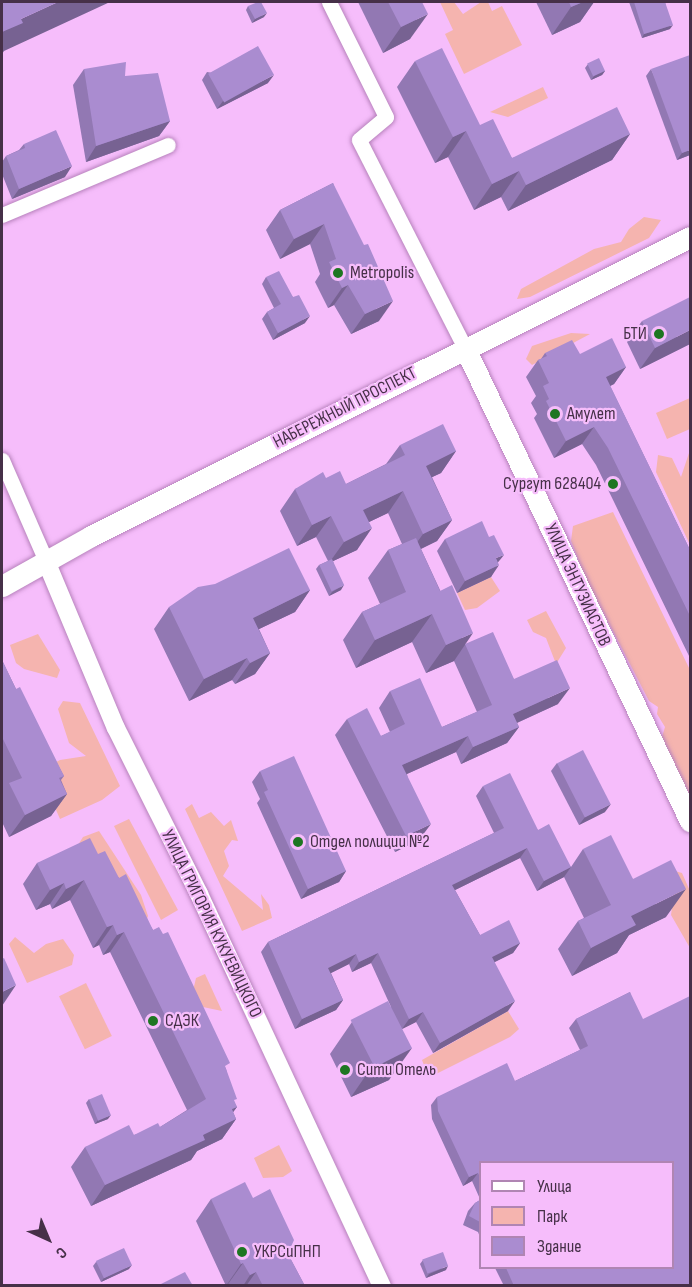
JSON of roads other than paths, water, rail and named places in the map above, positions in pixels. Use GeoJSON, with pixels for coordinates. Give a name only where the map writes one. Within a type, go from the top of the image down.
{"type":"FeatureCollection","features":[{"type":"Feature","properties":{"kind":"main road","name":"НАБЕРЕЖНЫЙ ПРОСПЕКТ"},"geometry":{"type":"LineString","coordinates":[[2,586],[46,561],[465,348],[690,237]]}},
{"type":"Feature","properties":{"kind":"main road","name":"УЛИЦА ЭНТУЗИАСТОВ"},"geometry":{"type":"LineString","coordinates":[[465,348],[690,822]]}},
{"type":"Feature","properties":{"kind":"street"},"geometry":{"type":"LineString","coordinates":[[329,2],[386,117],[359,140],[465,348]]}},
{"type":"Feature","properties":{"kind":"street"},"geometry":{"type":"LineString","coordinates":[[2,215],[168,145]]}},
{"type":"Feature","properties":{"kind":"street"},"geometry":{"type":"LineString","coordinates":[[2,460],[46,561]]}},
{"type":"Feature","properties":{"kind":"street","name":"УЛИЦА ГРИГОРИЯ КУКУЕВИЦКОГО"},"geometry":{"type":"LineString","coordinates":[[46,561],[116,728],[199,894],[382,1286]]}},
{"type":"Feature","properties":{"kind":"place","name":"Metropolis"},"geometry":{"type":"Point","coordinates":[338,273]}},
{"type":"Feature","properties":{"kind":"place","name":"БТИ"},"geometry":{"type":"Point","coordinates":[659,334]}},
{"type":"Feature","properties":{"kind":"place","name":"Амулет"},"geometry":{"type":"Point","coordinates":[555,414]}},
{"type":"Feature","properties":{"kind":"place","name":"Сургут 628404"},"geometry":{"type":"Point","coordinates":[613,484]}},
{"type":"Feature","properties":{"kind":"place","name":"Отдел полиции №2"},"geometry":{"type":"Point","coordinates":[298,842]}},
{"type":"Feature","properties":{"kind":"place","name":"СДЭК"},"geometry":{"type":"Point","coordinates":[153,1021]}},
{"type":"Feature","properties":{"kind":"place","name":"Сити Отель"},"geometry":{"type":"Point","coordinates":[345,1070]}},
{"type":"Feature","properties":{"kind":"place","name":"УКРСиПНП"},"geometry":{"type":"Point","coordinates":[242,1252]}}]}
